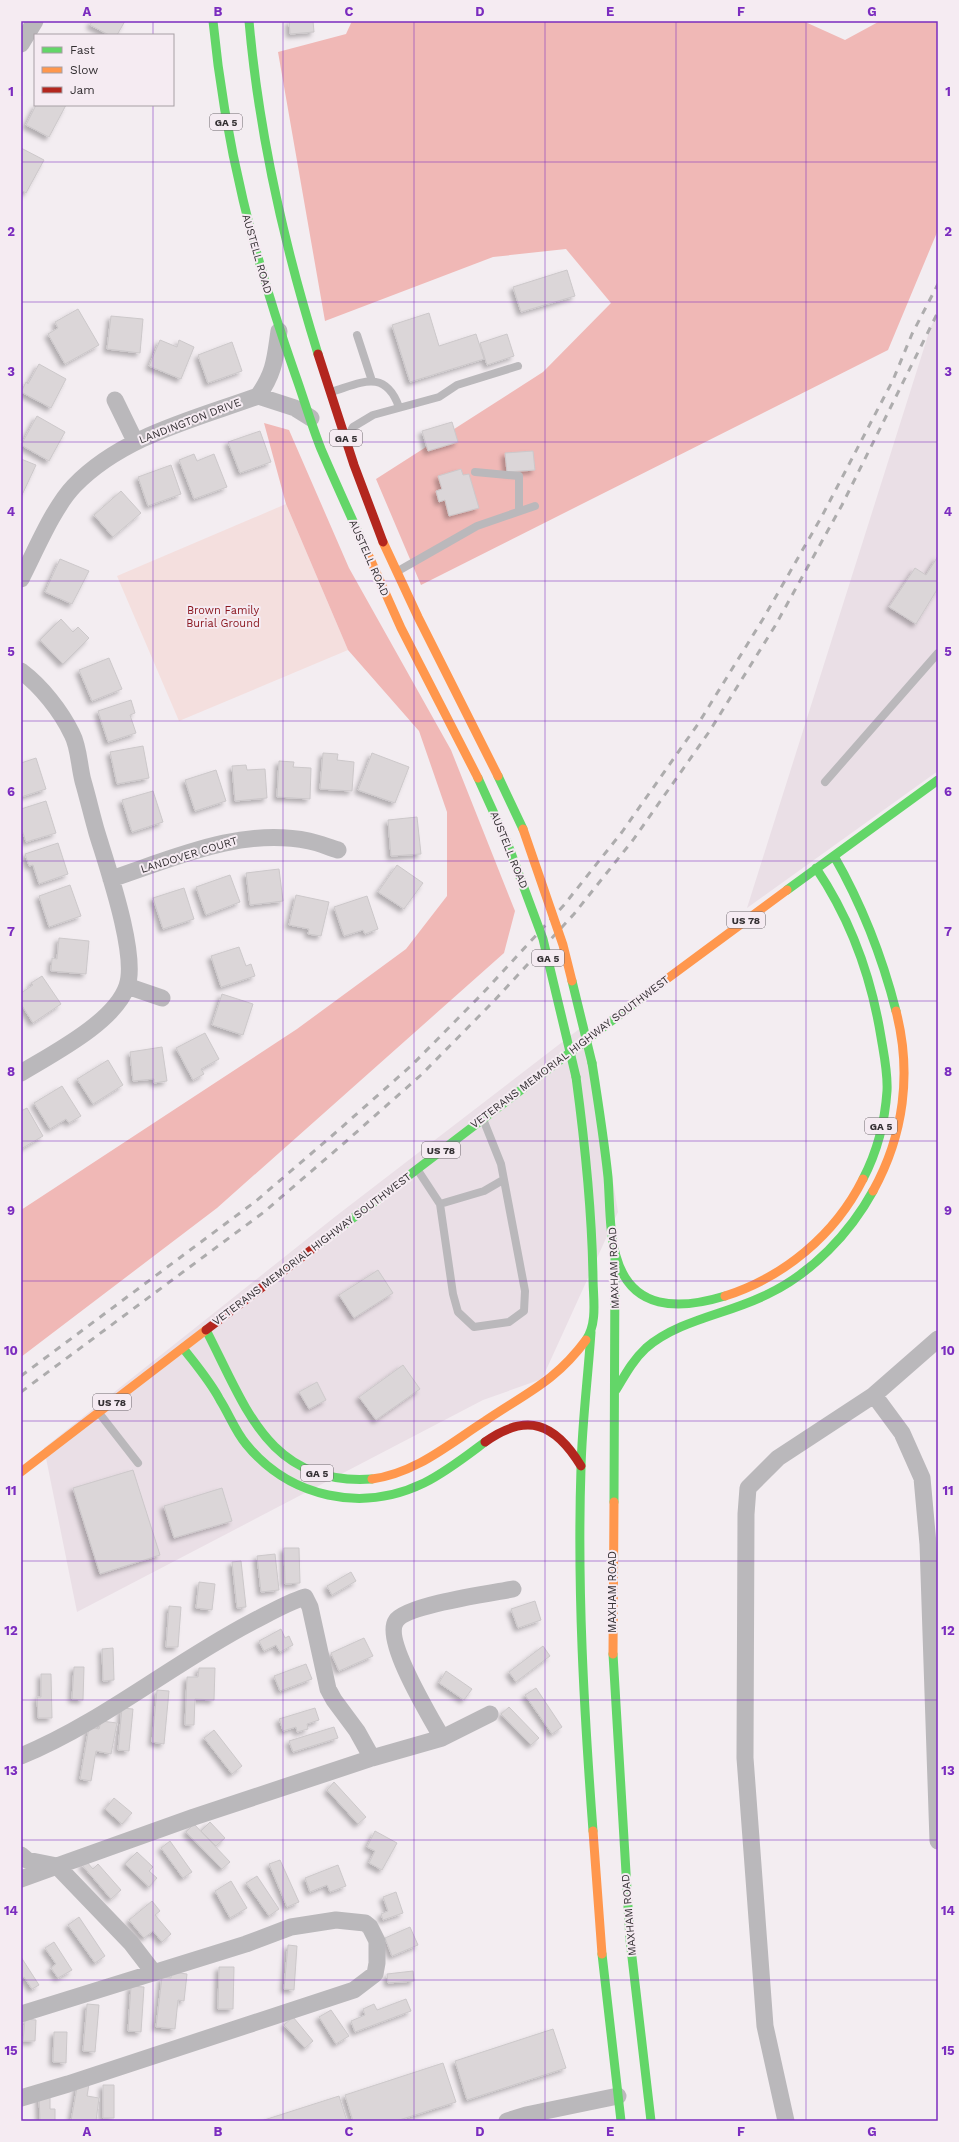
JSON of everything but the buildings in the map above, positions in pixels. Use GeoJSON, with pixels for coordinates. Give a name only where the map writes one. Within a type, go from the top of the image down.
{"type":"FeatureCollection","features":[{"type":"Feature","properties":{"kind":"main road","name":"AUSTELL ROAD"},"geometry":{"type":"LineString","coordinates":[[213,21],[218,74],[230,148],[247,222],[279,329],[321,448],[346,506],[401,628],[479,779],[507,842],[543,939],[576,1077]]}},
{"type":"Feature","properties":{"kind":"main road","name":"AUSTELL ROAD"},"geometry":{"type":"LineString","coordinates":[[249,21],[256,90],[272,181],[293,269],[330,393],[384,544],[417,619],[501,781],[523,829],[563,945],[592,1063]]}},
{"type":"Feature","properties":{"kind":"main road","name":"VETERANS MEMORIAL HIGHWAY SOUTHWEST"},"geometry":{"type":"LineString","coordinates":[[206,1330],[611,1020],[816,868],[938,780]]}},
{"type":"Feature","properties":{"kind":"main road"},"geometry":{"type":"LineString","coordinates":[[615,1393],[633,1361],[655,1340],[684,1326],[754,1302],[770,1294],[808,1268],[848,1229],[875,1192],[884,1170],[902,1112],[903,1076],[898,1026],[888,982],[863,909],[850,882],[834,856]]}},
{"type":"Feature","properties":{"kind":"main road","name":"GA 5"},"geometry":{"type":"LineString","coordinates":[[615,1257],[624,1275],[632,1285],[655,1302],[678,1306],[695,1305],[713,1300],[760,1281],[792,1263],[803,1254],[840,1215],[864,1177],[879,1137],[885,1110],[887,1089],[883,1045],[872,992],[860,954],[839,905],[816,868]]}},
{"type":"Feature","properties":{"kind":"main road","name":"MAXHAM ROAD"},"geometry":{"type":"LineString","coordinates":[[592,1063],[602,1122],[615,1257],[612,1609],[616,1730],[630,1940],[651,2121]]}},
{"type":"Feature","properties":{"kind":"main road","name":"MAXHAM ROAD"},"geometry":{"type":"LineString","coordinates":[[576,1077],[590,1191],[593,1254],[591,1332],[581,1466],[580,1572],[583,1705],[603,1968],[621,2121]]}},
{"type":"Feature","properties":{"kind":"main road","name":"GA 5"},"geometry":{"type":"LineString","coordinates":[[206,1330],[254,1420],[275,1447],[298,1464],[323,1476],[354,1482],[395,1474],[413,1467],[554,1376],[580,1350],[591,1332]]}},
{"type":"Feature","properties":{"kind":"main road","name":"US 78"},"geometry":{"type":"LineString","coordinates":[[21,1472],[206,1330]]}},
{"type":"Feature","properties":{"kind":"main road"},"geometry":{"type":"LineString","coordinates":[[183,1348],[218,1396],[241,1437],[252,1451],[270,1467],[295,1484],[325,1496],[357,1500],[404,1491],[432,1478],[505,1430],[526,1424],[538,1426],[556,1434],[572,1449],[581,1466]]}},
{"type":"Feature","properties":{"kind":"street"},"geometry":{"type":"LineString","coordinates":[[21,44],[35,21]]}},
{"type":"Feature","properties":{"kind":"street"},"geometry":{"type":"LineString","coordinates":[[279,329],[273,369],[269,380],[258,396],[295,408],[311,418]]}},
{"type":"Feature","properties":{"kind":"street","name":"LANDINGTON DRIVE"},"geometry":{"type":"LineString","coordinates":[[21,579],[58,508],[73,486],[96,468],[135,441],[258,396]]}},
{"type":"Feature","properties":{"kind":"street"},"geometry":{"type":"LineString","coordinates":[[115,400],[135,441]]}},
{"type":"Feature","properties":{"kind":"street"},"geometry":{"type":"LineString","coordinates":[[21,671],[29,677],[58,710],[73,735],[81,775],[125,933],[128,964],[127,986],[117,1004],[99,1022],[76,1040],[21,1073]]}},
{"type":"Feature","properties":{"kind":"street","name":"LANDOVER COURT"},"geometry":{"type":"LineString","coordinates":[[111,879],[199,850],[238,839],[280,837],[309,841],[338,850]]}},
{"type":"Feature","properties":{"kind":"street"},"geometry":{"type":"LineString","coordinates":[[127,986],[162,998]]}},
{"type":"Feature","properties":{"kind":"street"},"geometry":{"type":"LineString","coordinates":[[786,2121],[765,2026],[746,1758],[746,1514],[748,1488],[778,1458],[874,1395],[938,1339]]}},
{"type":"Feature","properties":{"kind":"street"},"geometry":{"type":"LineString","coordinates":[[874,1395],[902,1433],[922,1478],[928,1544],[938,1841]]}},
{"type":"Feature","properties":{"kind":"street"},"geometry":{"type":"LineString","coordinates":[[442,1738],[416,1692],[396,1646],[394,1630],[395,1621],[400,1616],[421,1607],[513,1589]]}},
{"type":"Feature","properties":{"kind":"street"},"geometry":{"type":"LineString","coordinates":[[21,1756],[48,1745],[113,1708],[232,1632],[294,1600],[305,1597],[310,1607],[328,1689],[334,1700],[357,1731],[372,1758]]}},
{"type":"Feature","properties":{"kind":"street"},"geometry":{"type":"LineString","coordinates":[[21,1879],[194,1817],[372,1758],[442,1738],[490,1714]]}},
{"type":"Feature","properties":{"kind":"street"},"geometry":{"type":"LineString","coordinates":[[21,1855],[27,1860],[57,1866],[131,1943],[154,1973]]}},
{"type":"Feature","properties":{"kind":"street"},"geometry":{"type":"LineString","coordinates":[[21,2014],[246,1944],[291,1927],[321,1921],[336,1920],[365,1923],[370,1927],[377,1941],[377,1963],[374,1974],[354,1990],[21,2098]]}},
{"type":"Feature","properties":{"kind":"street"},"geometry":{"type":"LineString","coordinates":[[507,2121],[526,2115],[618,2096]]}},
{"type":"Feature","properties":{"kind":"lane"},"geometry":{"type":"LineString","coordinates":[[357,335],[372,380]]}},
{"type":"Feature","properties":{"kind":"lane"},"geometry":{"type":"LineString","coordinates":[[346,441],[353,427],[373,414],[439,397],[457,385],[518,366]]}},
{"type":"Feature","properties":{"kind":"lane"},"geometry":{"type":"LineString","coordinates":[[330,393],[372,380],[381,382],[393,392],[399,407]]}},
{"type":"Feature","properties":{"kind":"lane"},"geometry":{"type":"LineString","coordinates":[[474,472],[519,476],[519,511]]}},
{"type":"Feature","properties":{"kind":"lane"},"geometry":{"type":"LineString","coordinates":[[397,572],[477,526],[535,506]]}},
{"type":"Feature","properties":{"kind":"lane"},"geometry":{"type":"LineString","coordinates":[[825,782],[938,653]]}},
{"type":"Feature","properties":{"kind":"lane"},"geometry":{"type":"LineString","coordinates":[[416,1169],[440,1204],[453,1294],[458,1312],[474,1327],[509,1322],[524,1311],[525,1290],[501,1164],[482,1118]]}},
{"type":"Feature","properties":{"kind":"lane"},"geometry":{"type":"LineString","coordinates":[[440,1204],[484,1191],[504,1180]]}},
{"type":"Feature","properties":{"kind":"lane"},"geometry":{"type":"LineString","coordinates":[[98,1413],[138,1463]]}},
{"type":"Feature","properties":{"kind":"shaded area"},"geometry":{"type":"Polygon","coordinates":[[[352,21],[803,21],[845,40],[880,21],[938,21],[938,230],[888,350],[421,585],[376,479],[543,372],[611,303],[566,249],[493,257],[325,321],[278,52],[346,34],[352,21]]]}},
{"type":"Feature","properties":{"kind":"shaded area"},"geometry":{"type":"Polygon","coordinates":[[[938,312],[938,771],[747,908],[930,329],[938,312]]]}},
{"type":"Feature","properties":{"kind":"shaded area"},"geometry":{"type":"Polygon","coordinates":[[[264,423],[289,430],[349,568],[451,750],[515,911],[504,953],[217,1208],[21,1357],[21,1210],[297,1029],[406,949],[447,896],[447,812],[419,731],[348,650],[286,504],[264,423]]]}},
{"type":"Feature","properties":{"kind":"shaded area"},"geometry":{"type":"Polygon","coordinates":[[[587,1023],[618,1212],[542,1379],[483,1400],[77,1612],[44,1448],[336,1216],[587,1023]]]}},
{"type":"Feature","properties":{"kind":"green space","name":"Brown Family Burial Ground"},"geometry":{"type":"Polygon","coordinates":[[[286,504],[348,650],[179,721],[117,576],[286,504]]]}},
{"type":"Feature","properties":{"kind":"railway"},"geometry":{"type":"LineString","coordinates":[[21,1376],[256,1201],[334,1134],[412,1065],[483,993],[564,905],[622,832],[698,724],[763,619],[822,516],[893,380],[912,334],[938,284]]}},
{"type":"Feature","properties":{"kind":"railway"},"geometry":{"type":"LineString","coordinates":[[21,1392],[264,1212],[343,1144],[421,1075],[493,1002],[574,914],[633,840],[709,732],[775,626],[842,505],[938,312]]}},
{"type":"Feature","properties":{"kind":"traffic: fast"},"geometry":{"type":"LineString","coordinates":[[213,21],[218,67],[233,156],[254,244],[280,330],[317,440],[368,554]]}},
{"type":"Feature","properties":{"kind":"traffic: fast"},"geometry":{"type":"LineString","coordinates":[[249,21],[259,106],[274,189],[294,272],[318,354]]}},
{"type":"Feature","properties":{"kind":"traffic: fast"},"geometry":{"type":"LineString","coordinates":[[498,776],[523,829]]}},
{"type":"Feature","properties":{"kind":"traffic: fast"},"geometry":{"type":"LineString","coordinates":[[478,778],[507,842]]}},
{"type":"Feature","properties":{"kind":"traffic: fast"},"geometry":{"type":"LineString","coordinates":[[787,890],[938,780]]}},
{"type":"Feature","properties":{"kind":"traffic: fast"},"geometry":{"type":"LineString","coordinates":[[507,842],[543,939],[576,1077]]}},
{"type":"Feature","properties":{"kind":"traffic: fast"},"geometry":{"type":"LineString","coordinates":[[834,856],[854,893],[870,931],[878,951],[896,1011]]}},
{"type":"Feature","properties":{"kind":"traffic: fast"},"geometry":{"type":"LineString","coordinates":[[816,868],[840,908],[858,949],[872,992],[884,1057],[887,1084],[884,1114],[880,1136],[863,1179]]}},
{"type":"Feature","properties":{"kind":"traffic: fast"},"geometry":{"type":"LineString","coordinates":[[572,981],[592,1063]]}},
{"type":"Feature","properties":{"kind":"traffic: fast"},"geometry":{"type":"LineString","coordinates":[[319,1244],[656,987]]}},
{"type":"Feature","properties":{"kind":"traffic: fast"},"geometry":{"type":"LineString","coordinates":[[592,1063],[608,1177],[612,1237],[616,1256],[623,1274],[633,1287],[645,1297],[659,1302],[674,1304],[691,1303],[708,1301],[725,1296]]}},
{"type":"Feature","properties":{"kind":"traffic: fast"},"geometry":{"type":"LineString","coordinates":[[576,1077],[588,1177],[594,1301],[592,1326],[586,1340]]}},
{"type":"Feature","properties":{"kind":"traffic: fast"},"geometry":{"type":"LineString","coordinates":[[616,1390],[637,1358],[646,1348],[659,1338],[689,1323],[753,1301],[800,1275],[841,1237],[864,1207],[873,1191]]}},
{"type":"Feature","properties":{"kind":"traffic: fast"},"geometry":{"type":"LineString","coordinates":[[614,1502],[615,1257]]}},
{"type":"Feature","properties":{"kind":"traffic: fast"},"geometry":{"type":"LineString","coordinates":[[206,1330],[234,1387],[249,1413],[265,1436],[284,1455],[308,1470],[337,1478],[372,1479]]}},
{"type":"Feature","properties":{"kind":"traffic: fast"},"geometry":{"type":"LineString","coordinates":[[591,1332],[582,1451],[580,1559],[584,1695],[593,1831]]}},
{"type":"Feature","properties":{"kind":"traffic: fast"},"geometry":{"type":"LineString","coordinates":[[183,1348],[212,1386],[246,1444],[264,1462],[284,1477],[305,1488],[328,1495],[352,1498],[376,1497],[400,1492],[424,1483],[440,1474],[485,1442]]}},
{"type":"Feature","properties":{"kind":"traffic: fast"},"geometry":{"type":"LineString","coordinates":[[613,1654],[630,1940],[651,2121]]}},
{"type":"Feature","properties":{"kind":"traffic: fast"},"geometry":{"type":"LineString","coordinates":[[602,1954],[621,2121]]}},
{"type":"Feature","properties":{"kind":"traffic: slow"},"geometry":{"type":"LineString","coordinates":[[383,542],[418,617],[498,776]]}},
{"type":"Feature","properties":{"kind":"traffic: slow"},"geometry":{"type":"LineString","coordinates":[[368,554],[401,628],[478,778]]}},
{"type":"Feature","properties":{"kind":"traffic: slow"},"geometry":{"type":"LineString","coordinates":[[523,829],[563,945],[572,981]]}},
{"type":"Feature","properties":{"kind":"traffic: slow"},"geometry":{"type":"LineString","coordinates":[[656,987],[787,890]]}},
{"type":"Feature","properties":{"kind":"traffic: slow"},"geometry":{"type":"LineString","coordinates":[[873,1191],[884,1170],[892,1148],[902,1103],[904,1057],[896,1011]]}},
{"type":"Feature","properties":{"kind":"traffic: slow"},"geometry":{"type":"LineString","coordinates":[[725,1296],[768,1278],[806,1251],[823,1236],[838,1218],[863,1179]]}},
{"type":"Feature","properties":{"kind":"traffic: slow"},"geometry":{"type":"LineString","coordinates":[[21,1472],[206,1330]]}},
{"type":"Feature","properties":{"kind":"traffic: slow"},"geometry":{"type":"LineString","coordinates":[[372,1479],[403,1471],[445,1448],[551,1377],[586,1340]]}},
{"type":"Feature","properties":{"kind":"traffic: slow"},"geometry":{"type":"LineString","coordinates":[[613,1654],[614,1502]]}},
{"type":"Feature","properties":{"kind":"traffic: slow"},"geometry":{"type":"LineString","coordinates":[[593,1831],[602,1954]]}},
{"type":"Feature","properties":{"kind":"traffic: jam"},"geometry":{"type":"LineString","coordinates":[[318,354],[354,465],[383,542]]}},
{"type":"Feature","properties":{"kind":"traffic: jam"},"geometry":{"type":"LineString","coordinates":[[206,1330],[319,1244]]}},
{"type":"Feature","properties":{"kind":"traffic: jam"},"geometry":{"type":"LineString","coordinates":[[485,1442],[514,1427],[527,1425],[539,1427],[550,1432],[561,1440],[571,1451],[581,1466]]}}]}
